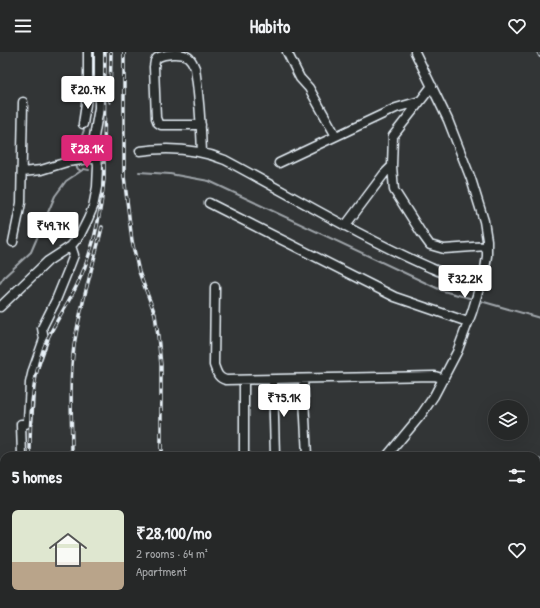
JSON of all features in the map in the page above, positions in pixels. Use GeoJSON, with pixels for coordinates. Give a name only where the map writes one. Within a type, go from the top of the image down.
{"type":"FeatureCollection","features":[{"type":"Feature","properties":{"kind":"street"},"geometry":{"type":"LineString","coordinates":[[83,124],[88,91],[88,52]]}},
{"type":"Feature","properties":{"kind":"street"},"geometry":{"type":"LineString","coordinates":[[0,307],[48,261],[71,246],[80,235],[88,219],[96,197],[98,178],[94,137],[99,108],[99,52]]}},
{"type":"Feature","properties":{"kind":"street"},"geometry":{"type":"LineString","coordinates":[[287,52],[300,78],[309,88],[336,136]]}},
{"type":"Feature","properties":{"kind":"street"},"geometry":{"type":"LineString","coordinates":[[390,452],[421,415],[434,396],[457,352],[472,312],[485,269],[487,246],[484,221],[471,179],[448,120],[414,52]]}},
{"type":"Feature","properties":{"kind":"street"},"geometry":{"type":"LineString","coordinates":[[201,125],[161,125],[158,123],[156,118],[154,66],[157,58],[165,55],[180,55],[190,58],[194,68],[201,125],[202,152]]}},
{"type":"Feature","properties":{"kind":"street"},"geometry":{"type":"LineString","coordinates":[[432,86],[393,136],[392,166],[394,190],[430,245],[444,249],[487,246]]}},
{"type":"Feature","properties":{"kind":"street"},"geometry":{"type":"LineString","coordinates":[[279,163],[396,108],[420,101]]}},
{"type":"Feature","properties":{"kind":"street"},"geometry":{"type":"LineString","coordinates":[[13,242],[20,209],[23,102]]}},
{"type":"Feature","properties":{"kind":"street"},"geometry":{"type":"LineString","coordinates":[[140,151],[154,149],[189,150],[202,152],[225,160],[345,226],[430,268],[479,289]]}},
{"type":"Feature","properties":{"kind":"street"},"geometry":{"type":"LineString","coordinates":[[22,172],[41,170],[74,161],[97,162]]}},
{"type":"Feature","properties":{"kind":"street"},"geometry":{"type":"LineString","coordinates":[[345,226],[384,174],[392,166]]}},
{"type":"Feature","properties":{"kind":"street"},"geometry":{"type":"LineString","coordinates":[[209,203],[395,296],[468,322]]}},
{"type":"Feature","properties":{"kind":"street"},"geometry":{"type":"LineString","coordinates":[[22,452],[21,424],[26,424],[28,421],[30,383],[44,340],[42,328],[56,300],[71,263],[74,252],[71,246]]}},
{"type":"Feature","properties":{"kind":"street"},"geometry":{"type":"LineString","coordinates":[[215,287],[214,366],[221,378],[226,380],[273,380],[435,376],[444,379]]}},
{"type":"Feature","properties":{"kind":"street"},"geometry":{"type":"LineString","coordinates":[[303,379],[307,452]]}},
{"type":"Feature","properties":{"kind":"street"},"geometry":{"type":"LineString","coordinates":[[244,380],[244,452]]}},
{"type":"Feature","properties":{"kind":"street"},"geometry":{"type":"LineString","coordinates":[[273,380],[275,452]]}},
{"type":"Feature","properties":{"kind":"waterway"},"geometry":{"type":"LineString","coordinates":[[74,158],[85,127]]}},
{"type":"Feature","properties":{"kind":"waterway"},"geometry":{"type":"LineString","coordinates":[[75,164],[81,171]]}},
{"type":"Feature","properties":{"kind":"waterway"},"geometry":{"type":"LineString","coordinates":[[0,283],[4,277],[31,252],[55,196],[66,181],[84,169],[89,170]]}},
{"type":"Feature","properties":{"kind":"waterway"},"geometry":{"type":"LineString","coordinates":[[139,172],[170,174],[209,181],[443,291],[473,299]]}},
{"type":"Feature","properties":{"kind":"waterway"},"geometry":{"type":"LineString","coordinates":[[477,300],[540,318]]}},
{"type":"Feature","properties":{"kind":"railway"},"geometry":{"type":"LineString","coordinates":[[30,452],[32,401],[36,374],[47,339],[73,293],[88,260],[101,206],[104,179],[105,52]]}},
{"type":"Feature","properties":{"kind":"railway"},"geometry":{"type":"LineString","coordinates":[[110,102],[111,52]]}},
{"type":"Feature","properties":{"kind":"railway"},"geometry":{"type":"LineString","coordinates":[[124,52],[124,176],[132,241],[139,272],[155,314],[158,336],[161,365],[161,452]]}},
{"type":"Feature","properties":{"kind":"railway"},"geometry":{"type":"LineString","coordinates":[[538,52],[540,56]]}},
{"type":"Feature","properties":{"kind":"railway"},"geometry":{"type":"LineString","coordinates":[[72,452],[72,360],[83,301],[102,227]]}}]}
